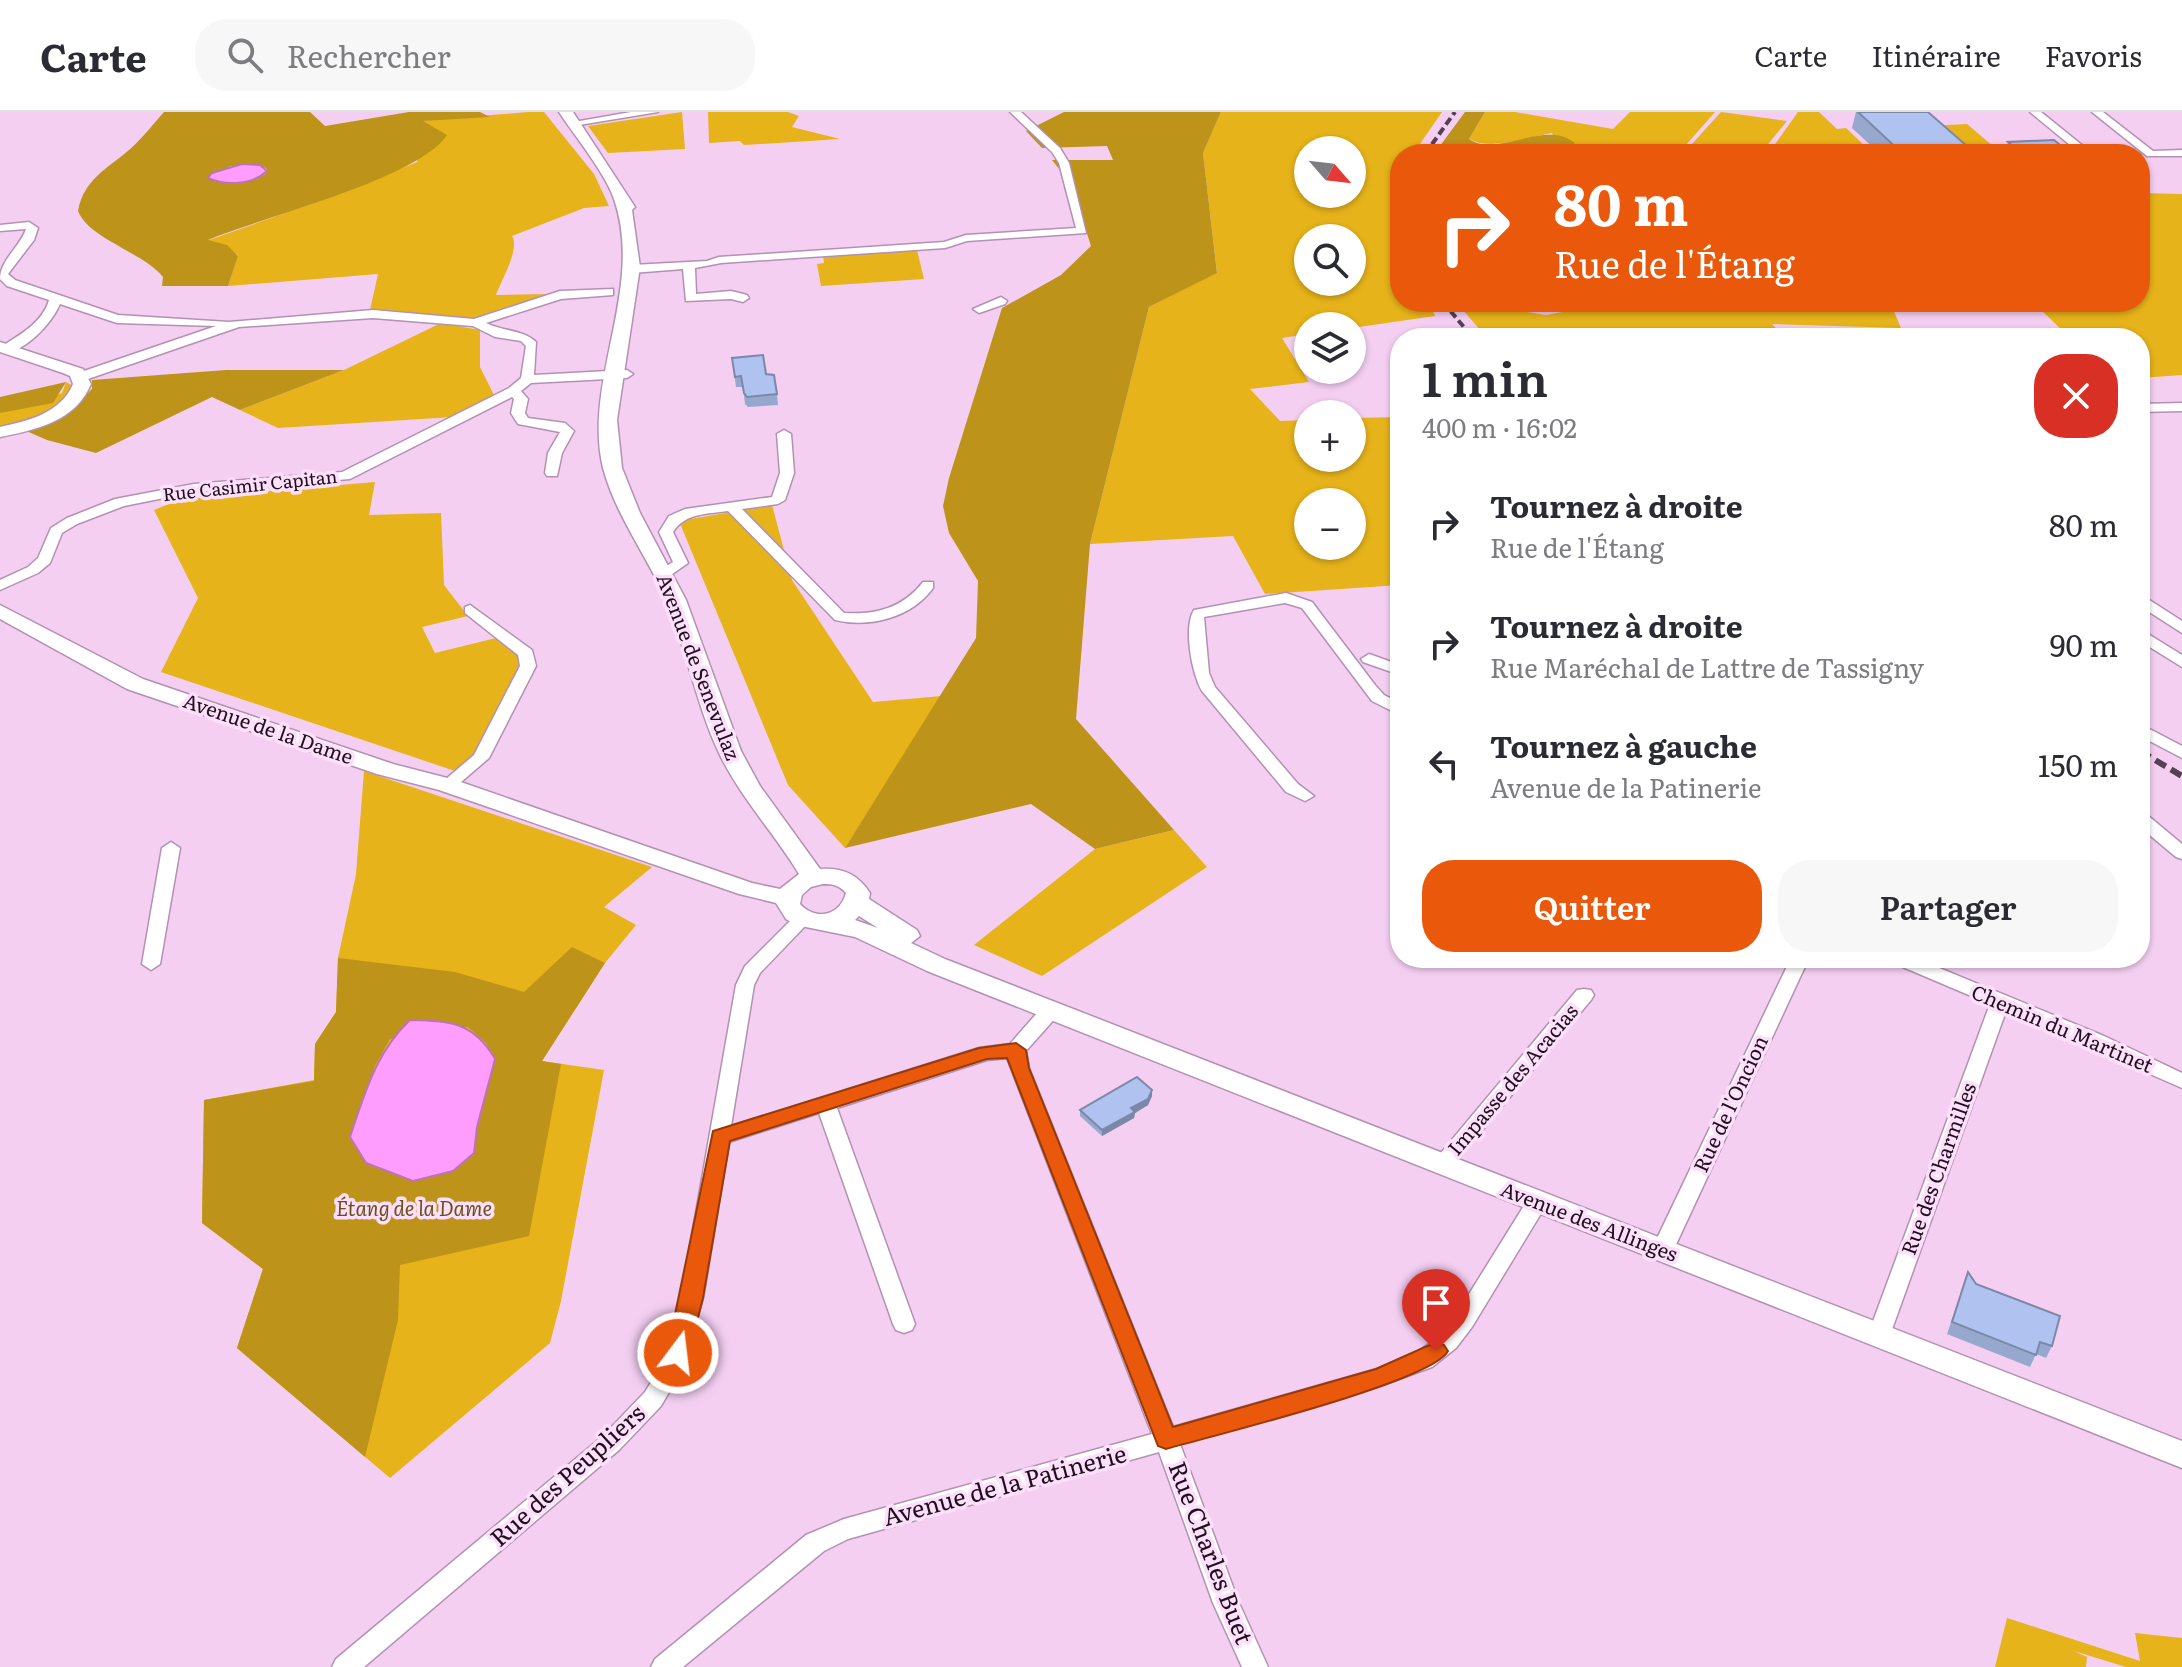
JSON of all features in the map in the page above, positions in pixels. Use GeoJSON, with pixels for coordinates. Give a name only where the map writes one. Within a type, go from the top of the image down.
{"type":"FeatureCollection","features":[{"type":"Feature","properties":{"kind":"main road","name":"Avenue de Senevulaz"},"geometry":{"type":"LineString","coordinates":[[569,117],[621,196],[639,230],[638,265],[621,374],[618,450],[621,489],[629,513],[663,574],[681,616],[730,754],[749,788],[813,878]]}},
{"type":"Feature","properties":{"kind":"main road"},"geometry":{"type":"LineString","coordinates":[[0,432],[35,422],[65,407],[80,390],[80,377],[58,364],[3,348]]}},
{"type":"Feature","properties":{"kind":"main road","name":"Avenue de la Dame"},"geometry":{"type":"LineString","coordinates":[[0,611],[135,684],[385,769],[447,785],[755,892],[787,898]]}},
{"type":"Feature","properties":{"kind":"main road"},"geometry":{"type":"LineString","coordinates":[[828,876],[846,880],[857,890],[857,903],[845,916],[829,921],[802,919],[789,909],[787,898],[796,886],[813,878],[828,876]]}},
{"type":"Feature","properties":{"kind":"main road","name":"Avenue des Allinges"},"geometry":{"type":"LineString","coordinates":[[857,903],[879,920],[997,986]]}},
{"type":"Feature","properties":{"kind":"main road","name":"Avenue des Allinges"},"geometry":{"type":"LineString","coordinates":[[829,921],[864,931],[928,961],[1051,1010],[2182,1455]]}},
{"type":"Feature","properties":{"kind":"street"},"geometry":{"type":"LineString","coordinates":[[569,117],[653,112]]}},
{"type":"Feature","properties":{"kind":"street"},"geometry":{"type":"LineString","coordinates":[[638,265],[689,265],[719,260],[945,245],[966,238],[1082,231],[1064,163],[1056,150],[1015,112]]}},
{"type":"Feature","properties":{"kind":"street"},"geometry":{"type":"LineString","coordinates":[[2035,112],[2075,144]]}},
{"type":"Feature","properties":{"kind":"street"},"geometry":{"type":"LineString","coordinates":[[2097,112],[2138,144]]}},
{"type":"Feature","properties":{"kind":"street"},"geometry":{"type":"LineString","coordinates":[[2150,153],[2182,153]]}},
{"type":"Feature","properties":{"kind":"street"},"geometry":{"type":"LineString","coordinates":[[0,228],[29,225],[32,228],[28,240],[5,268],[2,274],[5,279],[117,319],[238,323],[373,314],[475,323],[499,334],[525,338],[532,345],[527,379],[621,374]]}},
{"type":"Feature","properties":{"kind":"street"},"geometry":{"type":"LineString","coordinates":[[638,265],[708,257],[719,260]]}},
{"type":"Feature","properties":{"kind":"street"},"geometry":{"type":"LineString","coordinates":[[689,265],[690,298],[731,295],[743,298]]}},
{"type":"Feature","properties":{"kind":"street"},"geometry":{"type":"LineString","coordinates":[[475,323],[560,295],[609,292]]}},
{"type":"Feature","properties":{"kind":"street"},"geometry":{"type":"LineString","coordinates":[[3,348],[37,327],[55,303],[55,297]]}},
{"type":"Feature","properties":{"kind":"street"},"geometry":{"type":"LineString","coordinates":[[979,309],[1001,301]]}},
{"type":"Feature","properties":{"kind":"street"},"geometry":{"type":"LineString","coordinates":[[80,377],[238,323]]}},
{"type":"Feature","properties":{"kind":"street","name":"Rue Casimir Capitan"},"geometry":{"type":"LineString","coordinates":[[0,586],[33,570],[45,560],[56,531],[102,508],[194,488],[345,476],[514,391],[527,379]]}},
{"type":"Feature","properties":{"kind":"street"},"geometry":{"type":"LineString","coordinates":[[514,391],[521,399],[518,413],[523,421],[560,426],[567,431],[555,453],[552,473]]}},
{"type":"Feature","properties":{"kind":"street"},"geometry":{"type":"LineString","coordinates":[[2150,408],[2182,407]]}},
{"type":"Feature","properties":{"kind":"street"},"geometry":{"type":"LineString","coordinates":[[663,574],[677,567],[681,561],[666,532],[671,522],[686,513],[778,500],[787,473],[784,434]]}},
{"type":"Feature","properties":{"kind":"street"},"geometry":{"type":"LineString","coordinates":[[731,506],[840,617],[860,619],[886,615],[906,606],[928,585]]}},
{"type":"Feature","properties":{"kind":"street"},"geometry":{"type":"LineString","coordinates":[[1305,796],[1292,788],[1208,688],[1201,673],[1196,618],[1199,613],[1286,598],[1307,605],[1369,688],[1390,705]]}},
{"type":"Feature","properties":{"kind":"street"},"geometry":{"type":"LineString","coordinates":[[2150,606],[2182,628]]}},
{"type":"Feature","properties":{"kind":"street"},"geometry":{"type":"LineString","coordinates":[[447,785],[481,758],[526,676],[528,666],[526,653],[470,610]]}},
{"type":"Feature","properties":{"kind":"street"},"geometry":{"type":"LineString","coordinates":[[2150,641],[2182,662]]}},
{"type":"Feature","properties":{"kind":"street"},"geometry":{"type":"LineString","coordinates":[[1369,659],[1390,666]]}},
{"type":"Feature","properties":{"kind":"street"},"geometry":{"type":"LineString","coordinates":[[2150,735],[2182,753]]}},
{"type":"Feature","properties":{"kind":"street"},"geometry":{"type":"LineString","coordinates":[[2150,826],[2182,853]]}},
{"type":"Feature","properties":{"kind":"street"},"geometry":{"type":"LineString","coordinates":[[151,964],[171,848]]}},
{"type":"Feature","properties":{"kind":"street","name":"Rue des Peupliers"},"geometry":{"type":"LineString","coordinates":[[345,1667],[611,1443],[653,1399],[670,1371],[685,1330],[745,985],[752,970],[802,919]]}},
{"type":"Feature","properties":{"kind":"street","name":"Rue de l'Oncion"},"geometry":{"type":"LineString","coordinates":[[1662,1251],[1795,968]]}},
{"type":"Feature","properties":{"kind":"street","name":"Chemin du Martinet"},"geometry":{"type":"LineString","coordinates":[[1921,968],[2084,1035],[2182,1081]]}},
{"type":"Feature","properties":{"kind":"street","name":"Impasse des Acacias"},"geometry":{"type":"LineString","coordinates":[[1442,1165],[1584,995]]}},
{"type":"Feature","properties":{"kind":"street","name":"Rue des Charmilles"},"geometry":{"type":"LineString","coordinates":[[1879,1335],[2000,1002]]}},
{"type":"Feature","properties":{"kind":"street"},"geometry":{"type":"LineString","coordinates":[[721,1137],[986,1053],[1018,1059],[1051,1010]]}},
{"type":"Feature","properties":{"kind":"street","name":"Rue Charles Buet"},"geometry":{"type":"LineString","coordinates":[[1018,1059],[1166,1439],[1226,1603],[1255,1667]]}},
{"type":"Feature","properties":{"kind":"street"},"geometry":{"type":"LineString","coordinates":[[826,1105],[904,1324]]}},
{"type":"Feature","properties":{"kind":"street","name":"Avenue de la Patinerie"},"geometry":{"type":"LineString","coordinates":[[664,1667],[815,1543],[844,1530],[1142,1448],[1380,1377],[1424,1360],[1448,1342],[1464,1321],[1537,1202]]}},
{"type":"Feature","properties":{"kind":"green space"},"geometry":{"type":"Polygon","coordinates":[[[164,112],[310,112],[325,126],[409,112],[480,112],[490,117],[423,121],[447,135],[431,151],[405,167],[337,195],[208,240],[227,245],[238,256],[228,286],[162,286],[163,277],[154,268],[93,230],[78,211],[91,183],[134,146],[164,112]],[[260,165],[231,166],[209,176],[222,182],[237,183],[265,174],[267,169],[260,165]]]}},
{"type":"Feature","properties":{"kind":"green space"},"geometry":{"type":"Polygon","coordinates":[[[544,112],[594,174],[609,206],[584,208],[512,236],[512,256],[496,295],[549,294],[471,320],[370,310],[378,274],[228,286],[238,255],[206,241],[331,197],[417,162],[420,121],[544,112]]]}},
{"type":"Feature","properties":{"kind":"green space"},"geometry":{"type":"Polygon","coordinates":[[[682,112],[685,149],[608,153],[588,126],[682,112]]]}},
{"type":"Feature","properties":{"kind":"green space"},"geometry":{"type":"Polygon","coordinates":[[[708,112],[788,112],[799,116],[792,127],[840,139],[744,145],[740,141],[709,143],[708,112]]]}},
{"type":"Feature","properties":{"kind":"green space"},"geometry":{"type":"Polygon","coordinates":[[[1064,112],[1221,112],[1203,153],[1217,273],[1149,307],[1090,544],[1076,719],[1174,830],[1095,849],[1031,804],[845,848],[976,638],[978,581],[949,533],[943,506],[949,478],[1002,308],[1061,275],[1091,246],[1071,184],[1052,160],[1113,160],[1107,146],[1042,148],[1026,131],[1064,112]]]}},
{"type":"Feature","properties":{"kind":"green space"},"geometry":{"type":"Polygon","coordinates":[[[1221,112],[1442,112],[1420,144],[1390,144],[1390,312],[1433,312],[1435,316],[1366,326],[1366,312],[1294,312],[1294,336],[1282,338],[1294,358],[1294,384],[1250,389],[1280,421],[1294,420],[1294,472],[1366,472],[1366,418],[1390,417],[1390,586],[1265,594],[1233,536],[1090,544],[1149,307],[1217,272],[1203,153],[1221,112]]]}},
{"type":"Feature","properties":{"kind":"green space"},"geometry":{"type":"Polygon","coordinates":[[[1465,112],[1485,112],[1469,139],[1481,144],[1441,144],[1465,112]]]}},
{"type":"Feature","properties":{"kind":"green space"},"geometry":{"type":"Polygon","coordinates":[[[1485,112],[1515,112],[1613,129],[1630,112],[1715,112],[1687,144],[1558,144],[1552,133],[1488,144],[1469,139],[1485,112]]]}},
{"type":"Feature","properties":{"kind":"green space"},"geometry":{"type":"Polygon","coordinates":[[[1721,112],[1787,121],[1768,144],[1692,144],[1721,112]]]}},
{"type":"Feature","properties":{"kind":"green space"},"geometry":{"type":"Polygon","coordinates":[[[1798,112],[1819,112],[1837,129],[1846,128],[1863,144],[1775,144],[1798,112]]]}},
{"type":"Feature","properties":{"kind":"green space"},"geometry":{"type":"Polygon","coordinates":[[[1967,124],[1990,144],[1942,144],[1929,126],[1967,124]]]}},
{"type":"Feature","properties":{"kind":"green space"},"geometry":{"type":"Polygon","coordinates":[[[1549,135],[1563,136],[1575,143],[1498,144],[1549,135]]]}},
{"type":"Feature","properties":{"kind":"green space"},"geometry":{"type":"Polygon","coordinates":[[[2150,193],[2182,194],[2182,375],[2150,377],[2150,328],[2060,328],[2043,312],[2150,312],[2150,193]]]}},
{"type":"Feature","properties":{"kind":"green space"},"geometry":{"type":"Polygon","coordinates":[[[917,250],[924,279],[821,286],[817,264],[824,263],[823,255],[917,250]]]}},
{"type":"Feature","properties":{"kind":"green space"},"geometry":{"type":"Polygon","coordinates":[[[1465,312],[1546,315],[1562,312],[1894,312],[1901,328],[1772,324],[1776,328],[1478,328],[1465,312]]]}},
{"type":"Feature","properties":{"kind":"green space"},"geometry":{"type":"Polygon","coordinates":[[[441,323],[480,330],[480,367],[494,395],[453,417],[278,428],[240,410],[344,370],[441,323]]]}},
{"type":"Feature","properties":{"kind":"green space"},"geometry":{"type":"Polygon","coordinates":[[[226,370],[344,370],[240,410],[212,397],[96,453],[47,440],[24,430],[73,407],[92,389],[92,380],[226,370]]]}},
{"type":"Feature","properties":{"kind":"green space"},"geometry":{"type":"Polygon","coordinates":[[[66,382],[73,386],[61,404],[32,419],[0,428],[0,413],[62,393],[66,382]]]}},
{"type":"Feature","properties":{"kind":"green space"},"geometry":{"type":"Polygon","coordinates":[[[66,382],[53,403],[0,413],[0,397],[66,382]]]}},
{"type":"Feature","properties":{"kind":"green space"},"geometry":{"type":"Polygon","coordinates":[[[375,482],[369,515],[441,513],[444,585],[468,616],[422,627],[435,653],[496,638],[518,653],[521,668],[471,759],[455,771],[161,672],[198,598],[154,510],[181,499],[375,482]]]}},
{"type":"Feature","properties":{"kind":"green space"},"geometry":{"type":"Polygon","coordinates":[[[772,505],[792,580],[873,702],[942,696],[845,848],[788,785],[679,521],[772,505]]]}},
{"type":"Feature","properties":{"kind":"green space","name":"Étang de la Dame"},"geometry":{"type":"Polygon","coordinates":[[[364,771],[652,867],[604,907],[636,925],[605,963],[542,1061],[604,1070],[561,1301],[550,1343],[390,1478],[237,1348],[263,1269],[202,1223],[204,1100],[314,1080],[315,1044],[336,1012],[338,958],[356,874],[364,771]]]}},
{"type":"Feature","properties":{"kind":"green space"},"geometry":{"type":"Polygon","coordinates":[[[1174,830],[1207,867],[1042,976],[974,945],[1095,849],[1174,830]]]}},
{"type":"Feature","properties":{"kind":"green space"},"geometry":{"type":"Polygon","coordinates":[[[572,947],[605,963],[542,1061],[561,1064],[529,1236],[400,1265],[398,1320],[365,1457],[237,1348],[263,1269],[202,1223],[204,1100],[314,1081],[315,1044],[336,1012],[338,958],[455,972],[524,992],[572,947]],[[468,1027],[390,1039],[375,1066],[350,1136],[413,1181],[453,1171],[474,1153],[477,1127],[495,1059],[486,1043],[468,1027]]]}},
{"type":"Feature","properties":{"kind":"green space"},"geometry":{"type":"Polygon","coordinates":[[[2007,1618],[2140,1661],[2135,1633],[2182,1638],[2182,1667],[2126,1667],[2074,1651],[2087,1657],[2086,1667],[1995,1667],[2007,1618]]]}},
{"type":"Feature","properties":{"kind":"shaded area"},"geometry":{"type":"Polygon","coordinates":[[[242,164],[260,165],[267,171],[239,183],[208,178],[212,173],[242,164]]]}},
{"type":"Feature","properties":{"kind":"shaded area","name":"Étang de la Dame"},"geometry":{"type":"Polygon","coordinates":[[[410,1020],[460,1026],[478,1037],[495,1059],[477,1127],[474,1153],[453,1171],[413,1181],[366,1163],[350,1137],[380,1059],[410,1020]]]}},
{"type":"Feature","properties":{"kind":"building"},"geometry":{"type":"Polygon","coordinates":[[[1858,112],[1928,112],[1965,144],[1892,144],[1858,112]]]}},
{"type":"Feature","properties":{"kind":"building"},"geometry":{"type":"Polygon","coordinates":[[[2054,140],[2059,144],[2010,144],[2008,142],[2054,140]]]}},
{"type":"Feature","properties":{"kind":"building"},"geometry":{"type":"Polygon","coordinates":[[[763,355],[766,374],[774,375],[777,394],[747,397],[741,376],[735,377],[732,358],[763,355]]]}},
{"type":"Feature","properties":{"kind":"building"},"geometry":{"type":"Polygon","coordinates":[[[1137,1077],[1152,1090],[1148,1099],[1131,1108],[1135,1112],[1102,1130],[1080,1110],[1137,1077]]]}},
{"type":"Feature","properties":{"kind":"building"},"geometry":{"type":"Polygon","coordinates":[[[1968,1272],[1976,1284],[2060,1316],[2052,1346],[2040,1342],[2036,1355],[1952,1322],[1968,1272]]]}},
{"type":"Feature","properties":{"kind":"railway"},"geometry":{"type":"LineString","coordinates":[[1432,144],[1455,112]]}},
{"type":"Feature","properties":{"kind":"railway"},"geometry":{"type":"LineString","coordinates":[[1451,312],[1465,328]]}},
{"type":"Feature","properties":{"kind":"railway"},"geometry":{"type":"LineString","coordinates":[[2150,757],[2182,776]]}},
{"type":"Feature","properties":{"kind":"route"},"geometry":{"type":"LineString","coordinates":[[678,1353],[692,1298],[721,1137],[986,1053],[1016,1050],[1019,1068],[1166,1439],[1380,1377],[1424,1360],[1436,1351]]}}]}
